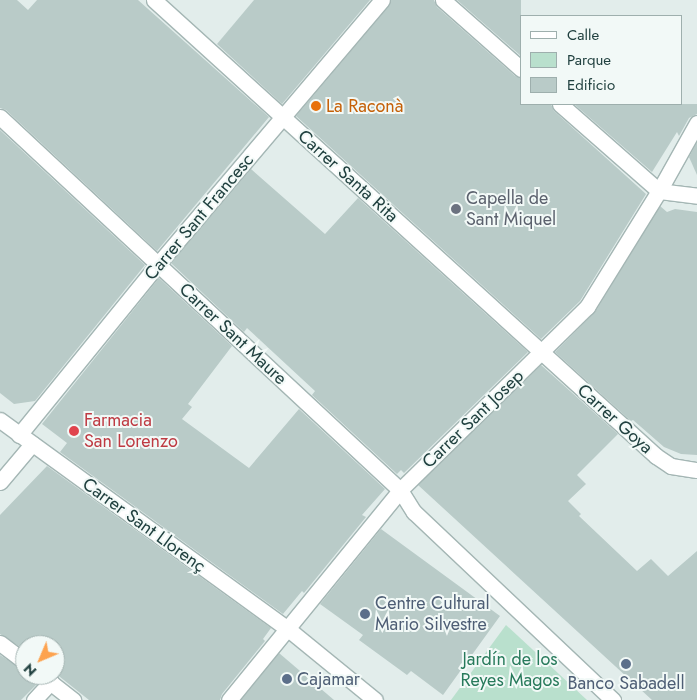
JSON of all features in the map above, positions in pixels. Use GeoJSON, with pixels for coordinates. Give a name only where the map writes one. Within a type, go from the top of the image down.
{"type":"FeatureCollection","features":[{"type":"Feature","properties":{"kind":"street","name":"Carrer Santa Rita"},"geometry":{"type":"LineString","coordinates":[[154,0],[541,352]]}},
{"type":"Feature","properties":{"kind":"street","name":"Carrer Sant Francesc"},"geometry":{"type":"LineString","coordinates":[[20,435],[158,264],[382,0]]}},
{"type":"Feature","properties":{"kind":"street"},"geometry":{"type":"LineString","coordinates":[[442,0],[520,68]]}},
{"type":"Feature","properties":{"kind":"street"},"geometry":{"type":"LineString","coordinates":[[561,105],[659,191],[697,196]]}},
{"type":"Feature","properties":{"kind":"street","name":"Carrer Sant Maure"},"geometry":{"type":"LineString","coordinates":[[0,117],[400,490],[414,512],[613,700]]}},
{"type":"Feature","properties":{"kind":"street","name":"Carrer Sant Josep"},"geometry":{"type":"LineString","coordinates":[[229,700],[400,490],[587,307],[659,191],[697,123]]}},
{"type":"Feature","properties":{"kind":"street","name":"Carrer Goya"},"geometry":{"type":"LineString","coordinates":[[541,352],[663,461],[679,468],[697,470]]}},
{"type":"Feature","properties":{"kind":"street","name":"Carrer Sant Llorenç"},"geometry":{"type":"LineString","coordinates":[[0,420],[288,629],[376,700]]}},
{"type":"Feature","properties":{"kind":"street"},"geometry":{"type":"LineString","coordinates":[[0,482],[32,444]]}},
{"type":"Feature","properties":{"kind":"street"},"geometry":{"type":"LineString","coordinates":[[0,643],[15,654]]}},
{"type":"Feature","properties":{"kind":"street"},"geometry":{"type":"LineString","coordinates":[[34,700],[43,685]]}},
{"type":"Feature","properties":{"kind":"street"},"geometry":{"type":"LineString","coordinates":[[54,685],[74,700]]}},
{"type":"Feature","properties":{"kind":"green space","name":"Jardín de los Reyes Magos"},"geometry":{"type":"Polygon","coordinates":[[[506,625],[587,700],[451,700],[506,625]]]}},
{"type":"Feature","properties":{"kind":"building"},"geometry":{"type":"Polygon","coordinates":[[[0,0],[17,0],[28,10],[37,0],[138,0],[269,117],[157,251],[6,110],[0,108],[0,0]]]}},
{"type":"Feature","properties":{"kind":"building"},"geometry":{"type":"Polygon","coordinates":[[[254,0],[370,0],[282,104],[217,44],[254,0]]]}},
{"type":"Feature","properties":{"kind":"building"},"geometry":{"type":"Polygon","coordinates":[[[391,0],[434,0],[437,7],[515,76],[520,78],[520,105],[551,105],[554,111],[646,194],[580,301],[541,339],[296,116],[389,6],[391,0]]]}},
{"type":"Feature","properties":{"kind":"building"},"geometry":{"type":"Polygon","coordinates":[[[457,0],[521,0],[520,55],[457,0]]]}},
{"type":"Feature","properties":{"kind":"building"},"geometry":{"type":"Polygon","coordinates":[[[697,104],[697,114],[689,118],[679,136],[677,132],[652,172],[575,105],[697,104]]]}},
{"type":"Feature","properties":{"kind":"building"},"geometry":{"type":"Polygon","coordinates":[[[0,130],[145,265],[35,401],[14,404],[0,393],[0,130]]]}},
{"type":"Feature","properties":{"kind":"building"},"geometry":{"type":"Polygon","coordinates":[[[697,142],[697,175],[689,157],[697,142]]]}},
{"type":"Feature","properties":{"kind":"building"},"geometry":{"type":"Polygon","coordinates":[[[251,169],[325,234],[358,198],[528,352],[404,473],[401,470],[397,474],[312,395],[315,391],[247,328],[244,332],[171,263],[251,169]]]}},
{"type":"Feature","properties":{"kind":"building"},"geometry":{"type":"Polygon","coordinates":[[[660,206],[667,212],[675,209],[697,212],[697,455],[681,454],[664,447],[633,420],[631,421],[555,352],[595,312],[660,206]]]}},
{"type":"Feature","properties":{"kind":"building"},"geometry":{"type":"Polygon","coordinates":[[[159,278],[232,346],[188,404],[192,407],[182,419],[249,468],[299,409],[385,489],[362,515],[366,517],[304,593],[302,591],[283,614],[60,452],[67,443],[42,424],[159,278]]]}},
{"type":"Feature","properties":{"kind":"building"},"geometry":{"type":"Polygon","coordinates":[[[541,365],[618,434],[577,475],[586,484],[568,501],[581,514],[579,516],[637,571],[651,559],[668,576],[697,551],[697,700],[652,700],[418,485],[541,365]]]}},
{"type":"Feature","properties":{"kind":"building"},"geometry":{"type":"Polygon","coordinates":[[[47,466],[271,628],[263,639],[265,641],[222,694],[220,700],[89,700],[65,681],[65,635],[15,635],[15,644],[0,634],[0,515],[47,466]]]}},
{"type":"Feature","properties":{"kind":"building","name":"Centre Cultural Mario Silvestre"},"geometry":{"type":"Polygon","coordinates":[[[381,529],[500,616],[443,695],[411,671],[407,675],[359,640],[363,635],[320,604],[381,529]]]}},
{"type":"Feature","properties":{"kind":"building"},"geometry":{"type":"Polygon","coordinates":[[[279,653],[334,700],[241,700],[279,653]]]}},
{"type":"Feature","properties":{"kind":"building"},"geometry":{"type":"Polygon","coordinates":[[[0,655],[15,665],[15,685],[36,685],[21,700],[0,700],[0,655]]]}},
{"type":"Feature","properties":{"kind":"place","name":"La Raconà"},"geometry":{"type":"Point","coordinates":[316,106]}},
{"type":"Feature","properties":{"kind":"place","name":"Capella de Sant Miquel"},"geometry":{"type":"Point","coordinates":[456,209]}},
{"type":"Feature","properties":{"kind":"place","name":"Farmacia San Lorenzo"},"geometry":{"type":"Point","coordinates":[74,431]}},
{"type":"Feature","properties":{"kind":"place","name":"Centre Cultural Mario Silvestre"},"geometry":{"type":"Point","coordinates":[365,614]}},
{"type":"Feature","properties":{"kind":"place","name":"Banco Sabadell"},"geometry":{"type":"Point","coordinates":[626,664]}},
{"type":"Feature","properties":{"kind":"place","name":"Cajamar"},"geometry":{"type":"Point","coordinates":[287,679]}}]}
